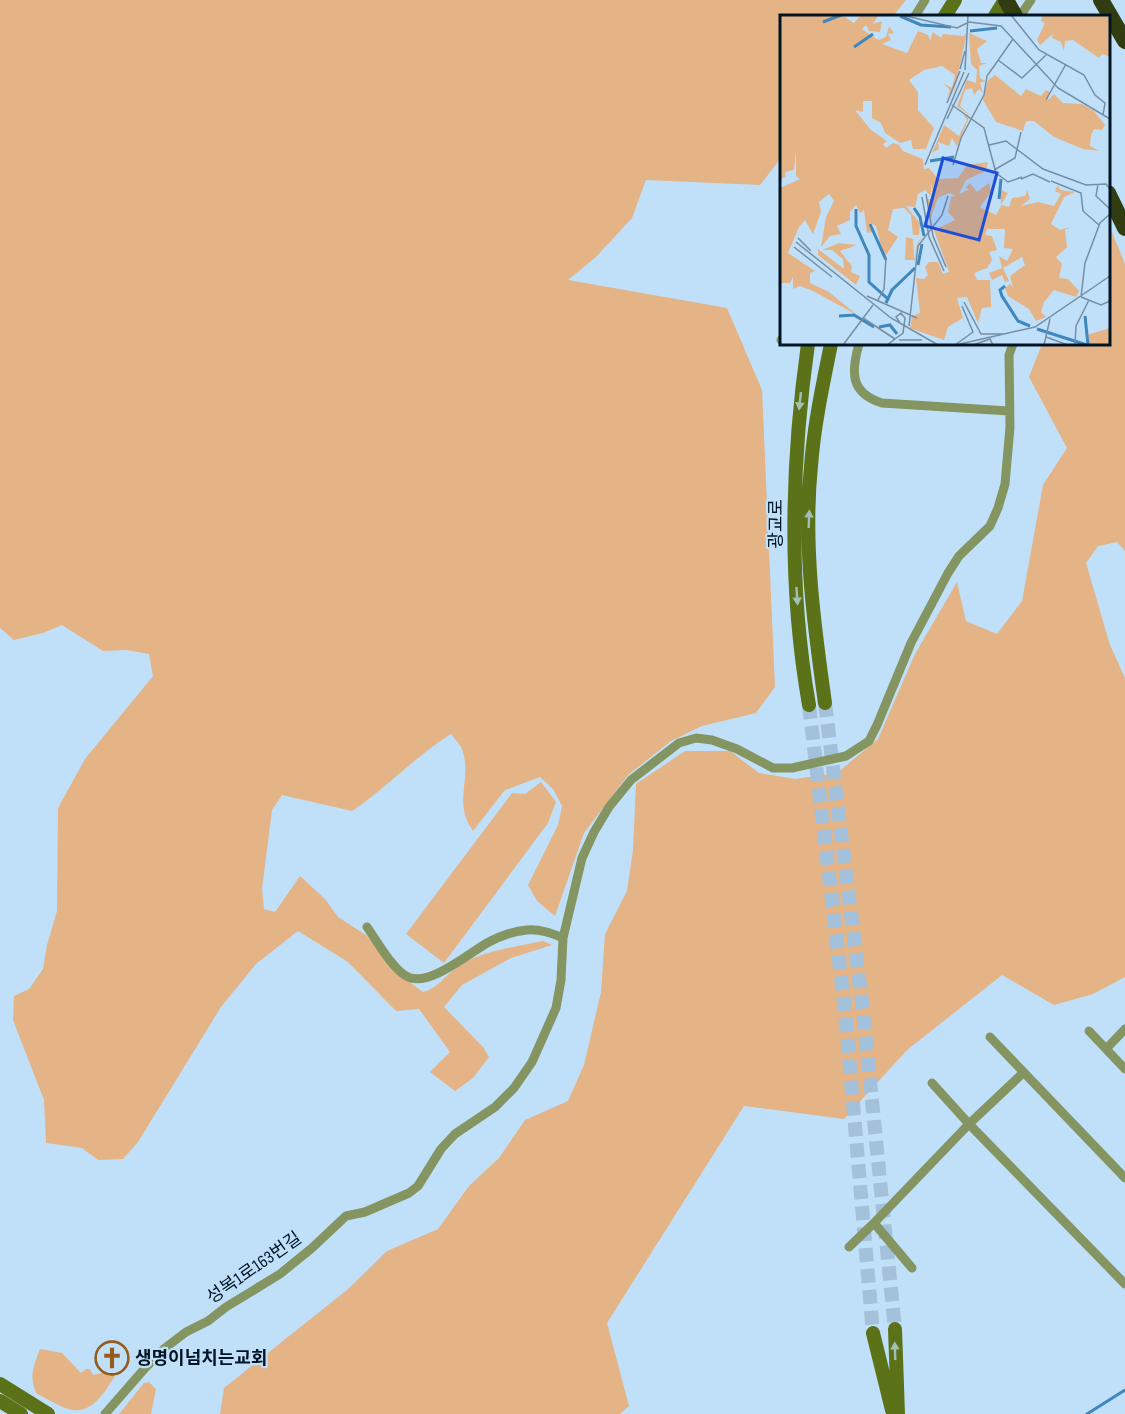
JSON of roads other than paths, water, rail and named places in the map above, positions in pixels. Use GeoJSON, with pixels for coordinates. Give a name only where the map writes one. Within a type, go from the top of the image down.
{"type":"FeatureCollection","features":[{"type":"Feature","properties":{"kind":"highway"},"geometry":{"type":"LineString","coordinates":[[1005,0],[1014,15]]}},
{"type":"Feature","properties":{"kind":"highway"},"geometry":{"type":"LineString","coordinates":[[1101,0],[1110,15]]}},
{"type":"Feature","properties":{"kind":"highway"},"geometry":{"type":"LineString","coordinates":[[1110,15],[1125,41]]}},
{"type":"Feature","properties":{"kind":"highway"},"geometry":{"type":"LineString","coordinates":[[1110,197],[1125,228]]}},
{"type":"Feature","properties":{"kind":"main road"},"geometry":{"type":"LineString","coordinates":[[946,15],[955,0]]}},
{"type":"Feature","properties":{"kind":"main road"},"geometry":{"type":"LineString","coordinates":[[996,15],[1005,0]]}},
{"type":"Feature","properties":{"kind":"main road","name":"광교로"},"geometry":{"type":"LineString","coordinates":[[808,345],[797,436],[793,536],[800,637],[808,705]]}},
{"type":"Feature","properties":{"kind":"main road","name":"광교로"},"geometry":{"type":"LineString","coordinates":[[825,703],[808,528],[810,465],[831,345]]}},
{"type":"Feature","properties":{"kind":"main road"},"geometry":{"type":"LineString","coordinates":[[895,1329],[898,1414]]}},
{"type":"Feature","properties":{"kind":"main road"},"geometry":{"type":"LineString","coordinates":[[873,1333],[893,1414]]}},
{"type":"Feature","properties":{"kind":"main road"},"geometry":{"type":"LineString","coordinates":[[0,1384],[48,1414]]}},
{"type":"Feature","properties":{"kind":"main road"},"geometry":{"type":"LineString","coordinates":[[0,1401],[21,1414]]}},
{"type":"Feature","properties":{"kind":"street"},"geometry":{"type":"LineString","coordinates":[[916,15],[925,0]]}},
{"type":"Feature","properties":{"kind":"street"},"geometry":{"type":"LineString","coordinates":[[1021,15],[1031,0]]}},
{"type":"Feature","properties":{"kind":"street"},"geometry":{"type":"LineString","coordinates":[[859,345],[853,374],[860,391],[869,399],[882,403],[1009,411]]}},
{"type":"Feature","properties":{"kind":"street","name":"성복1로163번길"},"geometry":{"type":"LineString","coordinates":[[105,1414],[146,1367],[186,1332],[208,1321],[226,1307],[280,1274],[346,1216],[365,1212],[409,1193],[418,1186],[441,1149],[455,1134],[495,1107],[514,1088],[532,1062],[556,1008],[561,980],[563,938],[582,858],[609,807],[631,780],[680,743],[696,738],[712,740],[737,749],[775,768],[792,768],[846,756],[869,741],[878,725],[911,643],[948,573],[959,556],[990,526],[998,508],[1005,484],[1010,427],[1009,355],[1013,345]]}},
{"type":"Feature","properties":{"kind":"street"},"geometry":{"type":"LineString","coordinates":[[367,927],[397,968],[406,977],[416,980],[429,978],[489,942],[508,935],[526,930],[546,931],[563,938]]}},
{"type":"Feature","properties":{"kind":"street"},"geometry":{"type":"LineString","coordinates":[[1106,1049],[1125,1029]]}},
{"type":"Feature","properties":{"kind":"street"},"geometry":{"type":"LineString","coordinates":[[1089,1031],[1125,1069]]}},
{"type":"Feature","properties":{"kind":"street"},"geometry":{"type":"LineString","coordinates":[[990,1036],[1125,1178]]}},
{"type":"Feature","properties":{"kind":"street"},"geometry":{"type":"LineString","coordinates":[[849,1246],[1023,1073]]}},
{"type":"Feature","properties":{"kind":"street"},"geometry":{"type":"LineString","coordinates":[[932,1083],[969,1125],[1125,1284]]}},
{"type":"Feature","properties":{"kind":"street"},"geometry":{"type":"LineString","coordinates":[[874,1223],[912,1268]]}},
{"type":"Feature","properties":{"kind":"waterway"},"geometry":{"type":"LineString","coordinates":[[1087,1414],[1125,1390]]}},
{"type":"Feature","properties":{"kind":"tunnel"},"geometry":{"type":"LineString","coordinates":[[825,703],[863,1011],[895,1329]]}},
{"type":"Feature","properties":{"kind":"tunnel"},"geometry":{"type":"LineString","coordinates":[[809,705],[845,1011],[873,1333]]}},
{"type":"Feature","properties":{"kind":"place","name":"생명이넘치는교회"},"geometry":{"type":"Point","coordinates":[112,1358]}}]}
